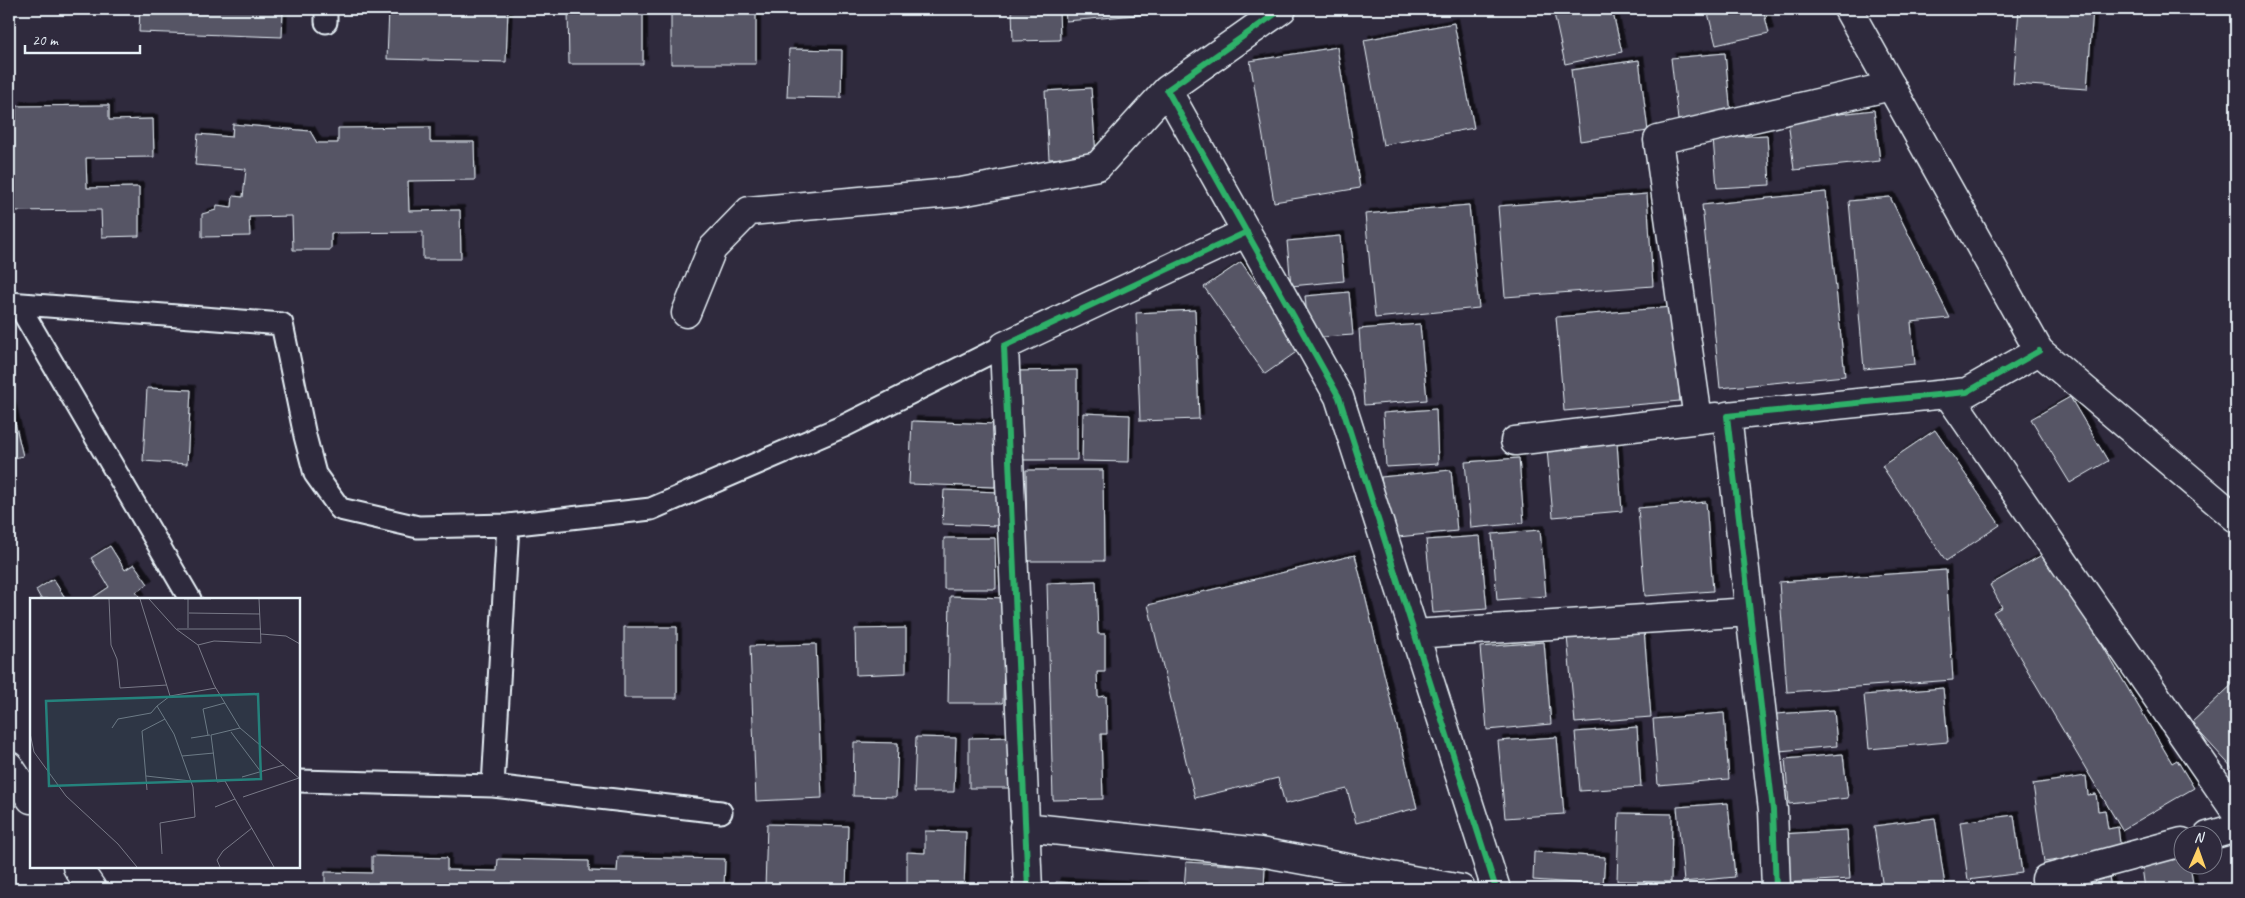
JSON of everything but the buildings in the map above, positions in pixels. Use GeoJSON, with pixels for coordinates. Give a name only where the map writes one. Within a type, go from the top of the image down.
{"type":"FeatureCollection","features":[{"type":"Feature","properties":{"kind":"street"},"geometry":{"type":"LineString","coordinates":[[686,313],[712,249],[749,211],[961,192],[1098,166],[1167,90],[1282,9]]}},
{"type":"Feature","properties":{"kind":"street"},"geometry":{"type":"LineString","coordinates":[[1848,9],[2039,351],[2236,518]]}},
{"type":"Feature","properties":{"kind":"street"},"geometry":{"type":"LineString","coordinates":[[1698,419],[1658,140],[1891,86]]}},
{"type":"Feature","properties":{"kind":"street"},"geometry":{"type":"LineString","coordinates":[[1167,90],[1339,397],[1496,889]]}},
{"type":"Feature","properties":{"kind":"street"},"geometry":{"type":"LineString","coordinates":[[1028,889],[1004,346],[1247,232]]}},
{"type":"Feature","properties":{"kind":"street"},"geometry":{"type":"LineString","coordinates":[[1515,441],[1698,419],[1967,392],[2039,351]]}},
{"type":"Feature","properties":{"kind":"street"},"geometry":{"type":"LineString","coordinates":[[1948,394],[2236,812]]}},
{"type":"Feature","properties":{"kind":"street"},"geometry":{"type":"LineString","coordinates":[[1727,416],[1773,810],[1776,889]]}},
{"type":"Feature","properties":{"kind":"street"},"geometry":{"type":"LineString","coordinates":[[1414,634],[1750,612]]}},
{"type":"Feature","properties":{"kind":"street"},"geometry":{"type":"LineString","coordinates":[[9,766],[30,798]]}},
{"type":"Feature","properties":{"kind":"street"},"geometry":{"type":"LineString","coordinates":[[1024,827],[1260,852],[1461,889]]}},
{"type":"Feature","properties":{"kind":"street"},"geometry":{"type":"LineString","coordinates":[[2222,832],[2236,828]]}},
{"type":"Feature","properties":{"kind":"street"},"geometry":{"type":"LineString","coordinates":[[2046,879],[2172,845]]}},
{"type":"Feature","properties":{"kind":"street"},"geometry":{"type":"LineString","coordinates":[[78,868],[92,889]]}},
{"type":"Feature","properties":{"kind":"lane"},"geometry":{"type":"LineString","coordinates":[[14,303],[282,324],[305,436],[315,474],[340,509],[418,527],[508,525],[651,509],[844,426],[1004,346]]}},
{"type":"Feature","properties":{"kind":"lane"},"geometry":{"type":"LineString","coordinates":[[14,303],[189,598]]}},
{"type":"Feature","properties":{"kind":"lane"},"geometry":{"type":"LineString","coordinates":[[493,786],[508,525]]}},
{"type":"Feature","properties":{"kind":"lane"},"geometry":{"type":"LineString","coordinates":[[300,781],[493,786],[721,812]]}},
{"type":"Feature","properties":{"kind":"cycle path"},"geometry":{"type":"LineString","coordinates":[[1282,9],[1167,90],[1339,397],[1496,889]]}},
{"type":"Feature","properties":{"kind":"cycle path"},"geometry":{"type":"LineString","coordinates":[[1028,889],[1004,346],[1247,232]]}},
{"type":"Feature","properties":{"kind":"cycle path"},"geometry":{"type":"LineString","coordinates":[[1776,889],[1773,810],[1727,416],[1967,392],[2039,351]]}}]}
